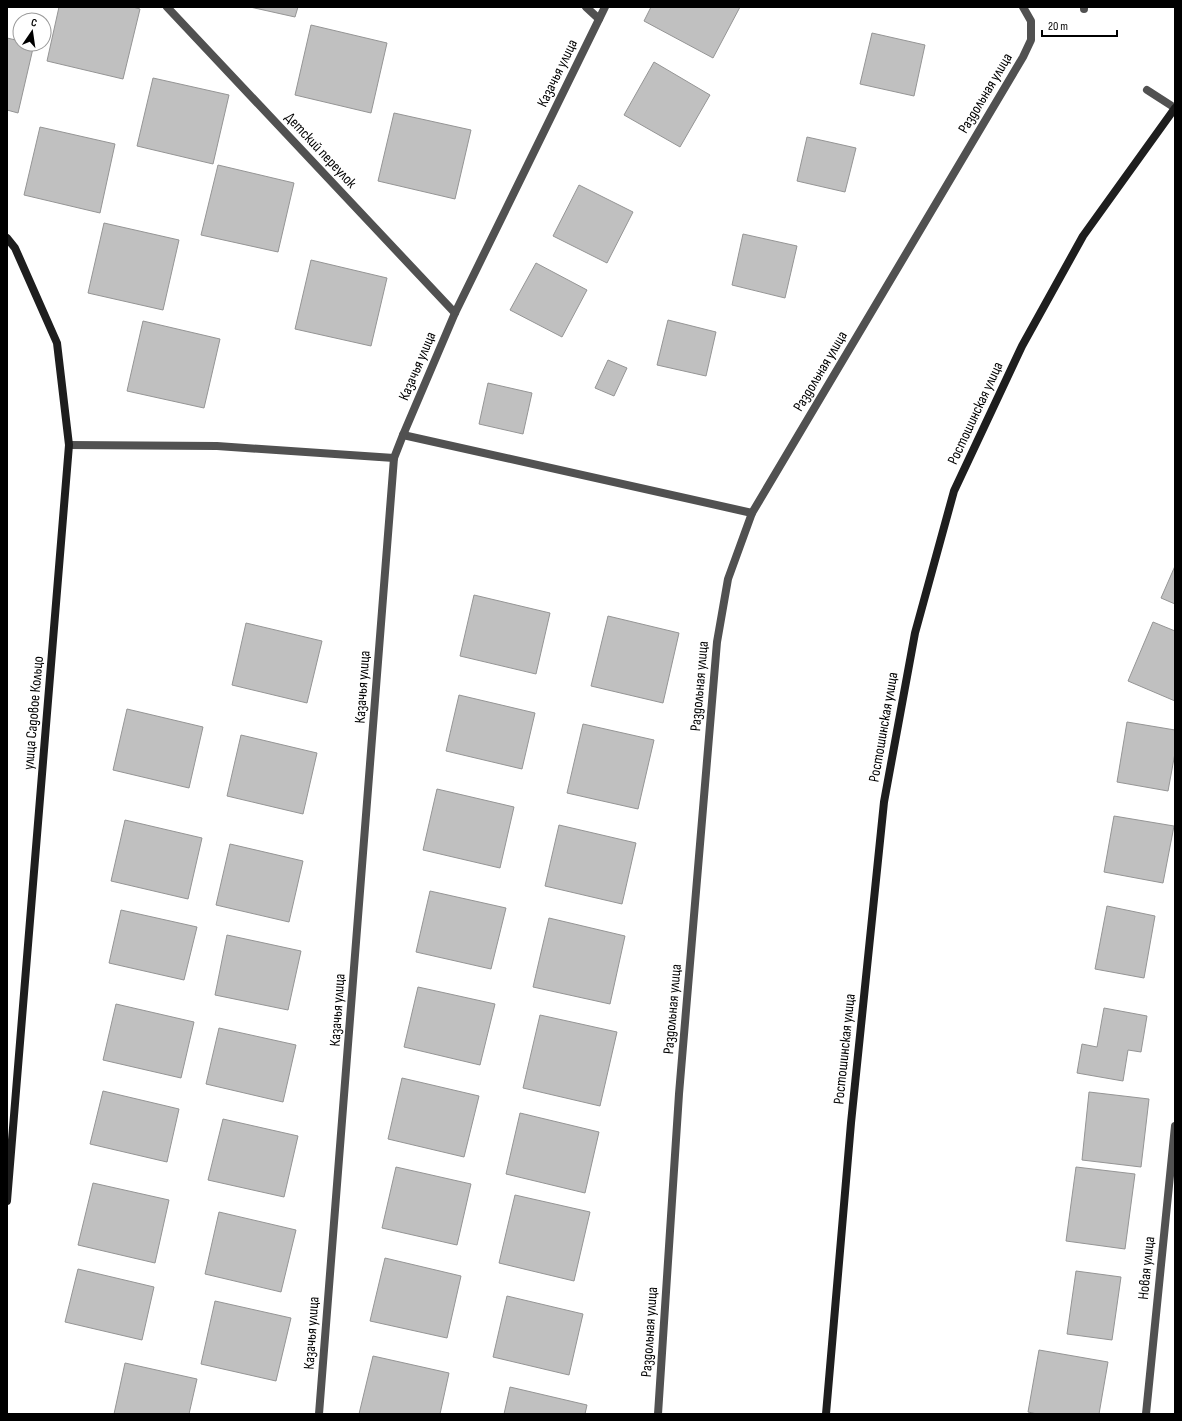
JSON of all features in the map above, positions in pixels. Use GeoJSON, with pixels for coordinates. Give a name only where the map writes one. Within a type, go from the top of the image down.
{"type":"FeatureCollection","features":[{"type":"Feature","properties":{"kind":"main road","name":"Ростошинская улица"},"geometry":{"type":"LineString","coordinates":[[826,1414],[851,1124],[884,802],[915,633],[954,491],[1022,346],[1082,236],[1175,108]]}},
{"type":"Feature","properties":{"kind":"main road","name":"улица Садовое Кольцо"},"geometry":{"type":"LineString","coordinates":[[7,238],[15,248],[56,343],[68,445],[7,1201]]}},
{"type":"Feature","properties":{"kind":"street","name":"Детский переулок"},"geometry":{"type":"LineString","coordinates":[[167,7],[455,313]]}},
{"type":"Feature","properties":{"kind":"street"},"geometry":{"type":"LineString","coordinates":[[586,7],[599,19]]}},
{"type":"Feature","properties":{"kind":"street","name":"Казачья улица"},"geometry":{"type":"LineString","coordinates":[[319,1414],[394,458],[455,313],[605,7]]}},
{"type":"Feature","properties":{"kind":"street","name":"Раздольная улица"},"geometry":{"type":"LineString","coordinates":[[658,1414],[680,1086],[717,642],[728,579],[752,513],[1023,57],[1031,40],[1031,21],[1023,7]]}},
{"type":"Feature","properties":{"kind":"street"},"geometry":{"type":"LineString","coordinates":[[1147,90],[1175,108]]}},
{"type":"Feature","properties":{"kind":"street"},"geometry":{"type":"LineString","coordinates":[[403,435],[752,513]]}},
{"type":"Feature","properties":{"kind":"street"},"geometry":{"type":"LineString","coordinates":[[68,445],[217,446],[394,458]]}},
{"type":"Feature","properties":{"kind":"street","name":"Новая улица"},"geometry":{"type":"LineString","coordinates":[[1146,1414],[1175,1126]]}},
{"type":"Feature","properties":{"kind":"building"},"geometry":{"type":"Polygon","coordinates":[[[59,7],[133,7],[140,9],[123,79],[47,61],[49,52],[52,52],[52,38],[59,7]]]}},
{"type":"Feature","properties":{"kind":"building"},"geometry":{"type":"Polygon","coordinates":[[[250,7],[298,7],[295,17],[250,7]]]}},
{"type":"Feature","properties":{"kind":"building"},"geometry":{"type":"Polygon","coordinates":[[[651,7],[740,7],[713,58],[644,21],[651,7]]]}},
{"type":"Feature","properties":{"kind":"building"},"geometry":{"type":"Polygon","coordinates":[[[311,25],[387,43],[371,113],[295,95],[311,25]]]}},
{"type":"Feature","properties":{"kind":"building"},"geometry":{"type":"Polygon","coordinates":[[[872,33],[925,45],[914,96],[860,84],[872,33]]]}},
{"type":"Feature","properties":{"kind":"building"},"geometry":{"type":"Polygon","coordinates":[[[7,38],[12,39],[12,52],[32,52],[18,113],[7,110],[7,38]]]}},
{"type":"Feature","properties":{"kind":"building"},"geometry":{"type":"Polygon","coordinates":[[[654,62],[710,95],[680,147],[624,115],[654,62]]]}},
{"type":"Feature","properties":{"kind":"building"},"geometry":{"type":"Polygon","coordinates":[[[153,78],[229,95],[213,164],[137,146],[153,78]]]}},
{"type":"Feature","properties":{"kind":"building"},"geometry":{"type":"Polygon","coordinates":[[[394,113],[471,130],[455,199],[378,181],[394,113]]]}},
{"type":"Feature","properties":{"kind":"building"},"geometry":{"type":"Polygon","coordinates":[[[40,127],[115,144],[100,213],[24,195],[40,127]]]}},
{"type":"Feature","properties":{"kind":"building"},"geometry":{"type":"Polygon","coordinates":[[[807,137],[856,148],[845,192],[797,181],[807,137]]]}},
{"type":"Feature","properties":{"kind":"building"},"geometry":{"type":"Polygon","coordinates":[[[218,165],[294,183],[278,252],[201,235],[218,165]]]}},
{"type":"Feature","properties":{"kind":"building"},"geometry":{"type":"Polygon","coordinates":[[[579,185],[633,212],[607,263],[553,236],[579,185]]]}},
{"type":"Feature","properties":{"kind":"building"},"geometry":{"type":"Polygon","coordinates":[[[104,223],[179,240],[163,310],[88,293],[104,223]]]}},
{"type":"Feature","properties":{"kind":"building"},"geometry":{"type":"Polygon","coordinates":[[[743,234],[797,246],[785,298],[732,285],[743,234]]]}},
{"type":"Feature","properties":{"kind":"building"},"geometry":{"type":"Polygon","coordinates":[[[311,260],[387,278],[371,346],[295,329],[311,260]]]}},
{"type":"Feature","properties":{"kind":"building"},"geometry":{"type":"Polygon","coordinates":[[[536,263],[587,290],[562,337],[510,310],[536,263]]]}},
{"type":"Feature","properties":{"kind":"building"},"geometry":{"type":"Polygon","coordinates":[[[668,320],[716,332],[706,376],[657,365],[668,320]]]}},
{"type":"Feature","properties":{"kind":"building"},"geometry":{"type":"Polygon","coordinates":[[[143,321],[220,339],[204,408],[127,391],[143,321]]]}},
{"type":"Feature","properties":{"kind":"building"},"geometry":{"type":"Polygon","coordinates":[[[608,360],[627,368],[614,396],[595,388],[608,360]]]}},
{"type":"Feature","properties":{"kind":"building"},"geometry":{"type":"Polygon","coordinates":[[[488,383],[532,393],[523,434],[479,424],[488,383]]]}},
{"type":"Feature","properties":{"kind":"building"},"geometry":{"type":"Polygon","coordinates":[[[1175,566],[1175,604],[1161,598],[1175,566]]]}},
{"type":"Feature","properties":{"kind":"building"},"geometry":{"type":"Polygon","coordinates":[[[474,595],[550,613],[536,674],[460,656],[474,595]]]}},
{"type":"Feature","properties":{"kind":"building"},"geometry":{"type":"Polygon","coordinates":[[[608,616],[679,633],[663,703],[591,686],[608,616]]]}},
{"type":"Feature","properties":{"kind":"building"},"geometry":{"type":"Polygon","coordinates":[[[1153,622],[1175,631],[1175,701],[1128,681],[1153,622]]]}},
{"type":"Feature","properties":{"kind":"building"},"geometry":{"type":"Polygon","coordinates":[[[246,623],[322,641],[307,703],[232,685],[246,623]]]}},
{"type":"Feature","properties":{"kind":"building"},"geometry":{"type":"Polygon","coordinates":[[[459,695],[535,713],[522,769],[446,751],[459,695]]]}},
{"type":"Feature","properties":{"kind":"building"},"geometry":{"type":"Polygon","coordinates":[[[127,709],[203,727],[189,788],[113,770],[127,709]]]}},
{"type":"Feature","properties":{"kind":"building"},"geometry":{"type":"Polygon","coordinates":[[[1127,722],[1175,730],[1175,753],[1168,791],[1117,782],[1127,722]]]}},
{"type":"Feature","properties":{"kind":"building"},"geometry":{"type":"Polygon","coordinates":[[[583,724],[654,740],[638,809],[567,793],[583,724]]]}},
{"type":"Feature","properties":{"kind":"building"},"geometry":{"type":"Polygon","coordinates":[[[241,735],[317,753],[303,814],[227,796],[241,735]]]}},
{"type":"Feature","properties":{"kind":"building"},"geometry":{"type":"Polygon","coordinates":[[[437,789],[514,807],[500,868],[423,850],[437,789]]]}},
{"type":"Feature","properties":{"kind":"building"},"geometry":{"type":"Polygon","coordinates":[[[1114,816],[1174,826],[1163,883],[1104,872],[1114,816]]]}},
{"type":"Feature","properties":{"kind":"building"},"geometry":{"type":"Polygon","coordinates":[[[125,820],[202,838],[188,899],[111,881],[125,820]]]}},
{"type":"Feature","properties":{"kind":"building"},"geometry":{"type":"Polygon","coordinates":[[[559,825],[636,843],[622,904],[545,886],[559,825]]]}},
{"type":"Feature","properties":{"kind":"building"},"geometry":{"type":"Polygon","coordinates":[[[230,844],[303,861],[289,922],[216,905],[230,844]]]}},
{"type":"Feature","properties":{"kind":"building"},"geometry":{"type":"Polygon","coordinates":[[[430,891],[506,908],[491,969],[416,952],[430,891]]]}},
{"type":"Feature","properties":{"kind":"building"},"geometry":{"type":"Polygon","coordinates":[[[1107,906],[1155,916],[1144,978],[1095,969],[1107,906]]]}},
{"type":"Feature","properties":{"kind":"building"},"geometry":{"type":"Polygon","coordinates":[[[121,910],[197,927],[184,980],[109,963],[121,910]]]}},
{"type":"Feature","properties":{"kind":"building"},"geometry":{"type":"Polygon","coordinates":[[[549,918],[625,936],[610,1004],[533,987],[549,918]]]}},
{"type":"Feature","properties":{"kind":"building"},"geometry":{"type":"Polygon","coordinates":[[[227,935],[301,951],[288,1010],[215,995],[227,935]]]}},
{"type":"Feature","properties":{"kind":"building"},"geometry":{"type":"Polygon","coordinates":[[[418,987],[495,1004],[480,1065],[404,1047],[418,987]]]}},
{"type":"Feature","properties":{"kind":"building"},"geometry":{"type":"Polygon","coordinates":[[[116,1004],[194,1022],[181,1078],[103,1060],[116,1004]]]}},
{"type":"Feature","properties":{"kind":"building"},"geometry":{"type":"Polygon","coordinates":[[[1104,1008],[1147,1016],[1141,1052],[1128,1050],[1123,1081],[1077,1073],[1082,1044],[1097,1047],[1104,1008]]]}},
{"type":"Feature","properties":{"kind":"building"},"geometry":{"type":"Polygon","coordinates":[[[540,1015],[617,1032],[600,1106],[523,1088],[540,1015]]]}},
{"type":"Feature","properties":{"kind":"building"},"geometry":{"type":"Polygon","coordinates":[[[219,1028],[296,1045],[283,1102],[206,1084],[219,1028]]]}},
{"type":"Feature","properties":{"kind":"building"},"geometry":{"type":"Polygon","coordinates":[[[402,1078],[479,1096],[464,1157],[388,1139],[402,1078]]]}},
{"type":"Feature","properties":{"kind":"building"},"geometry":{"type":"Polygon","coordinates":[[[103,1091],[179,1109],[167,1162],[90,1144],[103,1091]]]}},
{"type":"Feature","properties":{"kind":"building"},"geometry":{"type":"Polygon","coordinates":[[[1089,1092],[1149,1099],[1141,1167],[1082,1160],[1089,1092]]]}},
{"type":"Feature","properties":{"kind":"building"},"geometry":{"type":"Polygon","coordinates":[[[520,1113],[599,1132],[585,1193],[506,1174],[520,1113]]]}},
{"type":"Feature","properties":{"kind":"building"},"geometry":{"type":"Polygon","coordinates":[[[223,1119],[298,1136],[284,1197],[208,1180],[223,1119]]]}},
{"type":"Feature","properties":{"kind":"building"},"geometry":{"type":"Polygon","coordinates":[[[396,1167],[471,1184],[457,1245],[382,1228],[396,1167]]]}},
{"type":"Feature","properties":{"kind":"building"},"geometry":{"type":"Polygon","coordinates":[[[1076,1167],[1135,1174],[1125,1249],[1066,1241],[1076,1167]]]}},
{"type":"Feature","properties":{"kind":"building"},"geometry":{"type":"Polygon","coordinates":[[[93,1183],[169,1200],[155,1263],[78,1245],[93,1183]]]}},
{"type":"Feature","properties":{"kind":"building"},"geometry":{"type":"Polygon","coordinates":[[[515,1195],[590,1212],[574,1281],[499,1263],[515,1195]]]}},
{"type":"Feature","properties":{"kind":"building"},"geometry":{"type":"Polygon","coordinates":[[[219,1212],[296,1230],[281,1292],[205,1274],[219,1212]]]}},
{"type":"Feature","properties":{"kind":"building"},"geometry":{"type":"Polygon","coordinates":[[[385,1258],[461,1276],[447,1338],[370,1321],[385,1258]]]}},
{"type":"Feature","properties":{"kind":"building"},"geometry":{"type":"Polygon","coordinates":[[[78,1269],[154,1287],[142,1340],[65,1322],[78,1269]]]}},
{"type":"Feature","properties":{"kind":"building"},"geometry":{"type":"Polygon","coordinates":[[[1076,1271],[1121,1277],[1112,1340],[1067,1334],[1076,1271]]]}},
{"type":"Feature","properties":{"kind":"building"},"geometry":{"type":"Polygon","coordinates":[[[507,1296],[583,1314],[569,1375],[493,1357],[507,1296]]]}},
{"type":"Feature","properties":{"kind":"building"},"geometry":{"type":"Polygon","coordinates":[[[215,1301],[291,1318],[276,1381],[201,1364],[215,1301]]]}},
{"type":"Feature","properties":{"kind":"building"},"geometry":{"type":"Polygon","coordinates":[[[1039,1350],[1108,1362],[1099,1414],[1037,1414],[1028,1412],[1039,1350]]]}},
{"type":"Feature","properties":{"kind":"building"},"geometry":{"type":"Polygon","coordinates":[[[373,1356],[449,1373],[440,1414],[359,1414],[373,1356]]]}},
{"type":"Feature","properties":{"kind":"building"},"geometry":{"type":"Polygon","coordinates":[[[125,1363],[197,1379],[189,1414],[114,1414],[125,1363]]]}},
{"type":"Feature","properties":{"kind":"building"},"geometry":{"type":"Polygon","coordinates":[[[510,1387],[587,1405],[585,1414],[504,1414],[510,1387]]]}}]}
